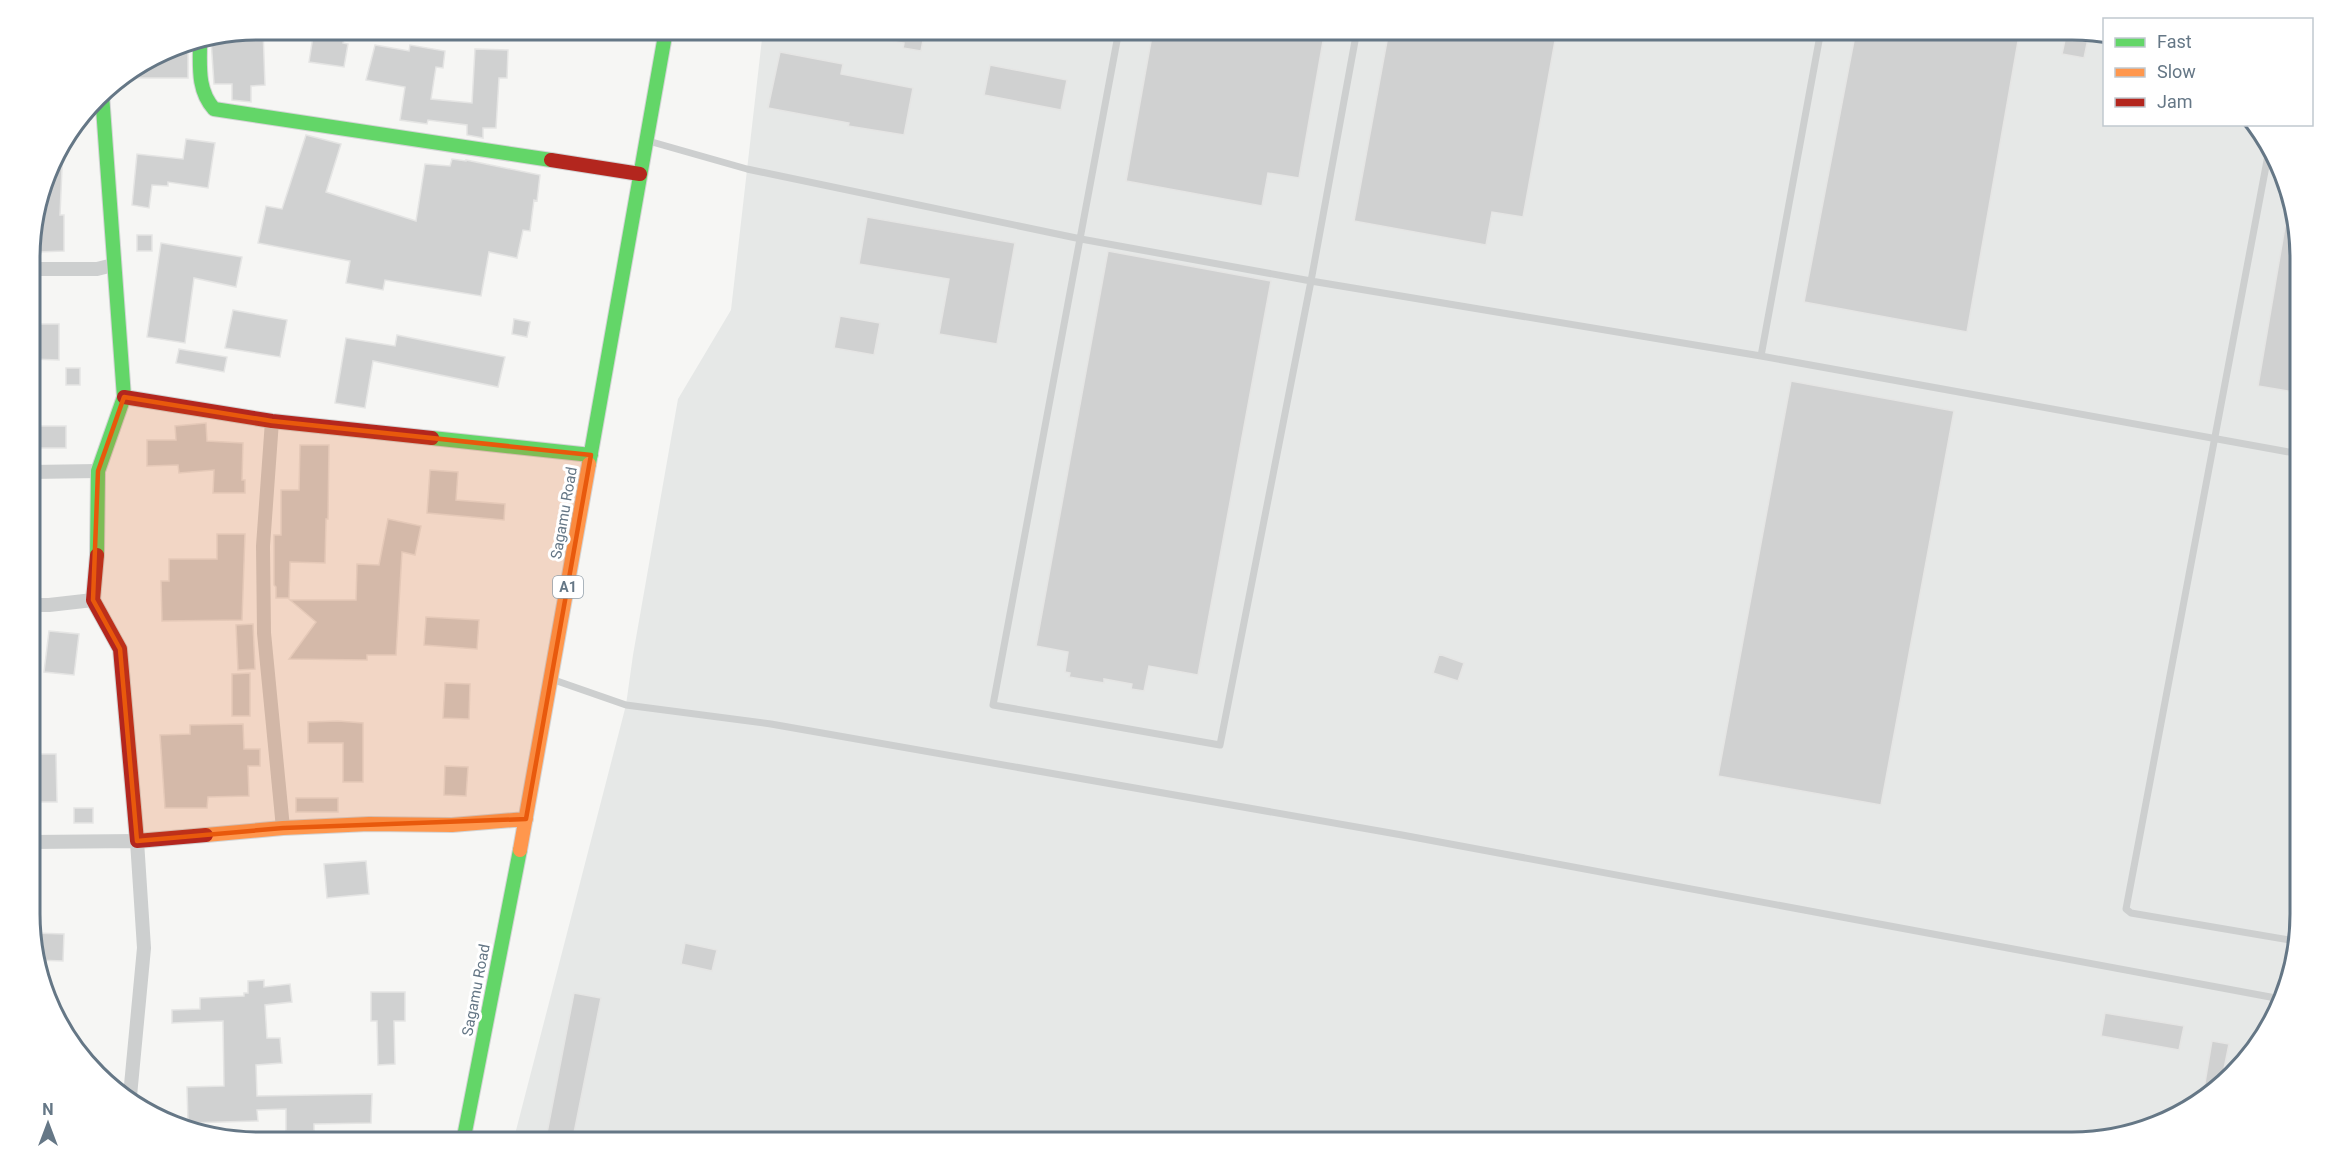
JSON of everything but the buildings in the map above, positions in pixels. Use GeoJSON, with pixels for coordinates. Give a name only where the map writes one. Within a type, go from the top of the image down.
{"type":"FeatureCollection","features":[{"type":"Feature","properties":{"kind":"main road","name":"Sagamu Road"},"geometry":{"type":"LineString","coordinates":[[465,1132],[552,679],[664,40]]}},
{"type":"Feature","properties":{"kind":"main road"},"geometry":{"type":"LineString","coordinates":[[200,49],[201,91],[206,102],[214,109],[640,174]]}},
{"type":"Feature","properties":{"kind":"main road"},"geometry":{"type":"LineString","coordinates":[[103,106],[124,398],[98,471],[97,553],[93,600],[120,649],[136,841],[283,828],[369,824],[452,825],[526,819]]}},
{"type":"Feature","properties":{"kind":"main road"},"geometry":{"type":"LineString","coordinates":[[124,398],[272,421],[591,455]]}},
{"type":"Feature","properties":{"kind":"street"},"geometry":{"type":"LineString","coordinates":[[40,270],[96,269],[113,265]]}},
{"type":"Feature","properties":{"kind":"street"},"geometry":{"type":"LineString","coordinates":[[272,421],[262,546],[264,622],[283,828]]}},
{"type":"Feature","properties":{"kind":"street"},"geometry":{"type":"LineString","coordinates":[[40,472],[98,471]]}},
{"type":"Feature","properties":{"kind":"street"},"geometry":{"type":"LineString","coordinates":[[40,605],[93,600]]}},
{"type":"Feature","properties":{"kind":"street"},"geometry":{"type":"LineString","coordinates":[[40,842],[136,841],[144,948],[131,1090]]}},
{"type":"Feature","properties":{"kind":"lane"},"geometry":{"type":"LineString","coordinates":[[1117,40],[1082,239],[993,705],[1220,745],[1311,281],[1355,40]]}},
{"type":"Feature","properties":{"kind":"lane"},"geometry":{"type":"LineString","coordinates":[[1761,356],[1819,40]]}},
{"type":"Feature","properties":{"kind":"lane"},"geometry":{"type":"LineString","coordinates":[[646,140],[747,169],[1082,239],[1311,281],[1761,356],[2290,452]]}},
{"type":"Feature","properties":{"kind":"lane"},"geometry":{"type":"LineString","coordinates":[[2267,160],[2126,909],[2131,913],[2289,940]]}},
{"type":"Feature","properties":{"kind":"lane"},"geometry":{"type":"LineString","coordinates":[[552,679],[626,705],[783,726],[1367,829],[2274,998]]}},
{"type":"Feature","properties":{"kind":"highlighted area"},"geometry":{"type":"Polygon","coordinates":[[[124,397],[272,421],[591,455],[526,819],[283,828],[137,841],[120,649],[93,600],[98,471],[124,397]]]}},
{"type":"Feature","properties":{"kind":"shaded area"},"geometry":{"type":"Polygon","coordinates":[[[762,40],[2072,40],[2103,42],[2103,126],[2245,126],[2254,137],[2274,175],[2289,230],[2290,928],[2283,970],[2274,997],[2254,1035],[2227,1068],[2194,1095],[2156,1115],[2101,1130],[2072,1132],[516,1132],[626,705],[678,399],[731,310],[762,40]]]}},
{"type":"Feature","properties":{"kind":"traffic: fast"},"geometry":{"type":"LineString","coordinates":[[589,464],[664,40]]}},
{"type":"Feature","properties":{"kind":"traffic: fast"},"geometry":{"type":"LineString","coordinates":[[200,49],[202,86],[214,109],[551,160]]}},
{"type":"Feature","properties":{"kind":"traffic: fast"},"geometry":{"type":"LineString","coordinates":[[97,555],[98,471],[124,397],[103,105]]}},
{"type":"Feature","properties":{"kind":"traffic: fast"},"geometry":{"type":"LineString","coordinates":[[432,438],[591,455]]}},
{"type":"Feature","properties":{"kind":"traffic: fast"},"geometry":{"type":"LineString","coordinates":[[465,1132],[520,850]]}},
{"type":"Feature","properties":{"kind":"traffic: slow"},"geometry":{"type":"LineString","coordinates":[[520,850],[589,464]]}},
{"type":"Feature","properties":{"kind":"traffic: slow"},"geometry":{"type":"LineString","coordinates":[[206,835],[283,828],[369,824],[452,825],[526,819]]}},
{"type":"Feature","properties":{"kind":"traffic: jam"},"geometry":{"type":"LineString","coordinates":[[551,160],[640,174]]}},
{"type":"Feature","properties":{"kind":"traffic: jam"},"geometry":{"type":"LineString","coordinates":[[124,397],[272,421],[432,438]]}},
{"type":"Feature","properties":{"kind":"traffic: jam"},"geometry":{"type":"LineString","coordinates":[[97,555],[93,600],[120,649],[137,841],[206,835]]}}]}
